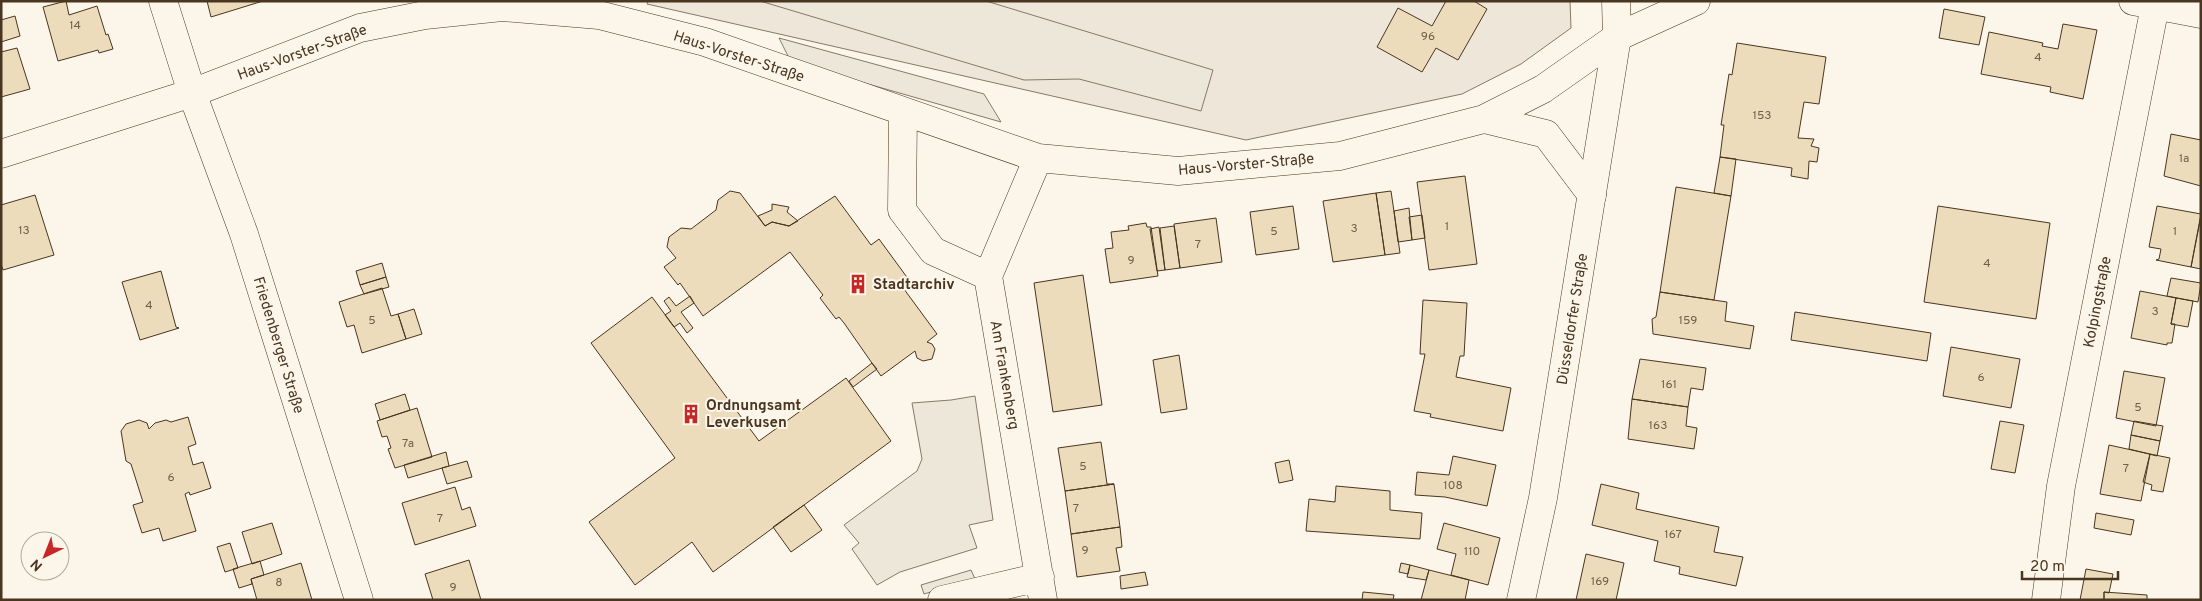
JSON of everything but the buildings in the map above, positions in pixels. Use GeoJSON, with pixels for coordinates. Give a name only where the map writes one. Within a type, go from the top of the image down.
{"type":"FeatureCollection","features":[{"type":"Feature","properties":{"kind":"street","name":"Friedenberger Straße"},"geometry":{"type":"LineString","coordinates":[[163,1],[192,93],[244,234],[359,600]]}},
{"type":"Feature","properties":{"kind":"street","name":"Düsseldorfer Straße"},"geometry":{"type":"LineString","coordinates":[[1521,600],[1543,498],[1592,195],[1617,37],[1616,1]]}},
{"type":"Feature","properties":{"kind":"street","name":"Düsseldorfer Straße"},"geometry":{"type":"LineString","coordinates":[[1617,37],[1631,1]]}},
{"type":"Feature","properties":{"kind":"street","name":"Haus-Vorster-Straße"},"geometry":{"type":"LineString","coordinates":[[1,154],[192,93],[360,28],[425,15],[502,7],[599,14],[705,42],[903,113],[1038,158],[1178,171],[1340,156],[1484,119],[1542,88],[1617,37],[1696,1]]}},
{"type":"Feature","properties":{"kind":"street"},"geometry":{"type":"LineString","coordinates":[[2144,3],[2201,14]]}},
{"type":"Feature","properties":{"kind":"street","name":"Kolpingstraße"},"geometry":{"type":"LineString","coordinates":[[2046,600],[2061,486],[2144,3]]}},
{"type":"Feature","properties":{"kind":"street"},"geometry":{"type":"LineString","coordinates":[[903,113],[902,210],[933,251],[988,276],[1038,158]]}},
{"type":"Feature","properties":{"kind":"street","name":"Haus-Vorster-Straße"},"geometry":{"type":"LineString","coordinates":[[1484,119],[1546,134],[1592,195]]}},
{"type":"Feature","properties":{"kind":"street","name":"Am Frankenberg"},"geometry":{"type":"LineString","coordinates":[[988,276],[1042,588]]}},
{"type":"Feature","properties":{"kind":"street"},"geometry":{"type":"LineString","coordinates":[[942,600],[1042,588]]}},
{"type":"Feature","properties":{"kind":"shaded area"},"geometry":{"type":"Polygon","coordinates":[[[648,1],[1570,1],[1571,28],[1521,64],[1462,94],[1246,140],[647,4],[648,1]]]}},
{"type":"Feature","properties":{"kind":"shaded area"},"geometry":{"type":"Polygon","coordinates":[[[760,1],[986,1],[1213,70],[1201,111],[1079,79],[1024,80],[760,1]]]}},
{"type":"Feature","properties":{"kind":"shaded area"},"geometry":{"type":"Polygon","coordinates":[[[779,38],[984,94],[1001,122],[791,62],[779,38]]]}},
{"type":"Feature","properties":{"kind":"shaded area"},"geometry":{"type":"Polygon","coordinates":[[[975,396],[993,520],[969,525],[977,548],[900,572],[877,585],[852,549],[859,543],[844,525],[917,471],[922,459],[912,403],[975,396]]]}},
{"type":"Feature","properties":{"kind":"shaded area"},"geometry":{"type":"Polygon","coordinates":[[[971,570],[975,579],[924,594],[921,585],[971,570]]]}},
{"type":"Feature","properties":{"kind":"place","name":"Stadtarchiv"},"geometry":{"type":"Point","coordinates":[858,284]}},
{"type":"Feature","properties":{"kind":"place","name":"Ordnungsamt Leverkusen"},"geometry":{"type":"Point","coordinates":[691,414]}}]}
